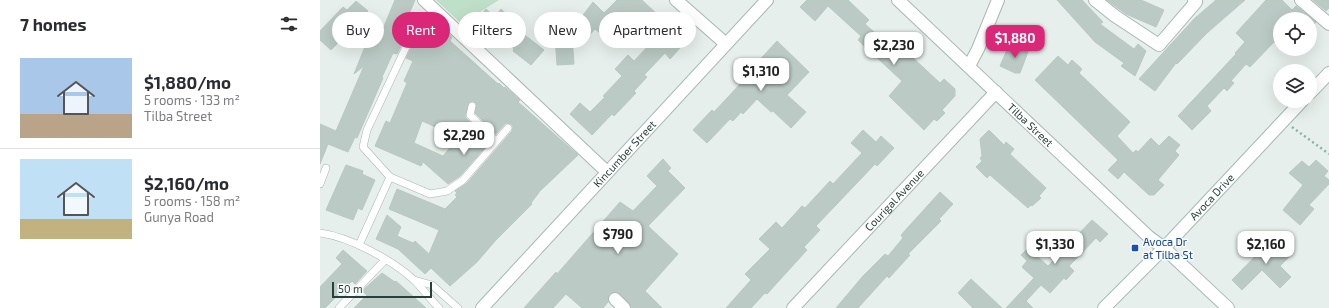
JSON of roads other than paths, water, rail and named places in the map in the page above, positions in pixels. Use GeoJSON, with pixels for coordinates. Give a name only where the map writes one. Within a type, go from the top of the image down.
{"type":"FeatureCollection","features":[{"type":"Feature","properties":{"kind":"street"},"geometry":{"type":"LineString","coordinates":[[424,0],[607,172]]}},
{"type":"Feature","properties":{"kind":"street"},"geometry":{"type":"LineString","coordinates":[[676,0],[726,44]]}},
{"type":"Feature","properties":{"kind":"street","name":"Kincumber Street"},"geometry":{"type":"LineString","coordinates":[[482,308],[767,0]]}},
{"type":"Feature","properties":{"kind":"street","name":"Tilba Street"},"geometry":{"type":"LineString","coordinates":[[898,0],[1149,237],[1164,248],[1228,308]]}},
{"type":"Feature","properties":{"kind":"street"},"geometry":{"type":"LineString","coordinates":[[969,66],[978,50],[998,0]]}},
{"type":"Feature","properties":{"kind":"street"},"geometry":{"type":"LineString","coordinates":[[1096,0],[1115,16],[1159,44],[1196,2],[1194,0]]}},
{"type":"Feature","properties":{"kind":"street"},"geometry":{"type":"LineString","coordinates":[[1301,0],[1329,24]]}},
{"type":"Feature","properties":{"kind":"street"},"geometry":{"type":"LineString","coordinates":[[1317,86],[1329,73]]}},
{"type":"Feature","properties":{"kind":"street","name":"Courigal Avenue"},"geometry":{"type":"LineString","coordinates":[[793,308],[996,92]]}},
{"type":"Feature","properties":{"kind":"street","name":"Avoca Drive"},"geometry":{"type":"LineString","coordinates":[[1104,308],[1164,248],[1295,108]]}},
{"type":"Feature","properties":{"kind":"street"},"geometry":{"type":"LineString","coordinates":[[615,299],[624,308]]}},
{"type":"Feature","properties":{"kind":"lane"},"geometry":{"type":"LineString","coordinates":[[406,48],[367,130],[363,147],[390,177],[430,194],[447,190],[463,180],[508,128]]}},
{"type":"Feature","properties":{"kind":"lane"},"geometry":{"type":"LineString","coordinates":[[472,106],[470,115],[496,141]]}},
{"type":"Feature","properties":{"kind":"lane"},"geometry":{"type":"LineString","coordinates":[[320,184],[326,168]]}},
{"type":"Feature","properties":{"kind":"lane"},"geometry":{"type":"LineString","coordinates":[[359,245],[390,177]]}},
{"type":"Feature","properties":{"kind":"lane"},"geometry":{"type":"LineString","coordinates":[[320,233],[359,245],[385,260],[414,280],[440,308]]}},
{"type":"Feature","properties":{"kind":"lane"},"geometry":{"type":"LineString","coordinates":[[339,308],[385,260]]}},
{"type":"Feature","properties":{"kind":"lane"},"geometry":{"type":"LineString","coordinates":[[414,280],[432,285],[458,308]]}},
{"type":"Feature","properties":{"kind":"place","name":"Avoca Dr at Tilba St"},"geometry":{"type":"Point","coordinates":[1135,248]}}]}
